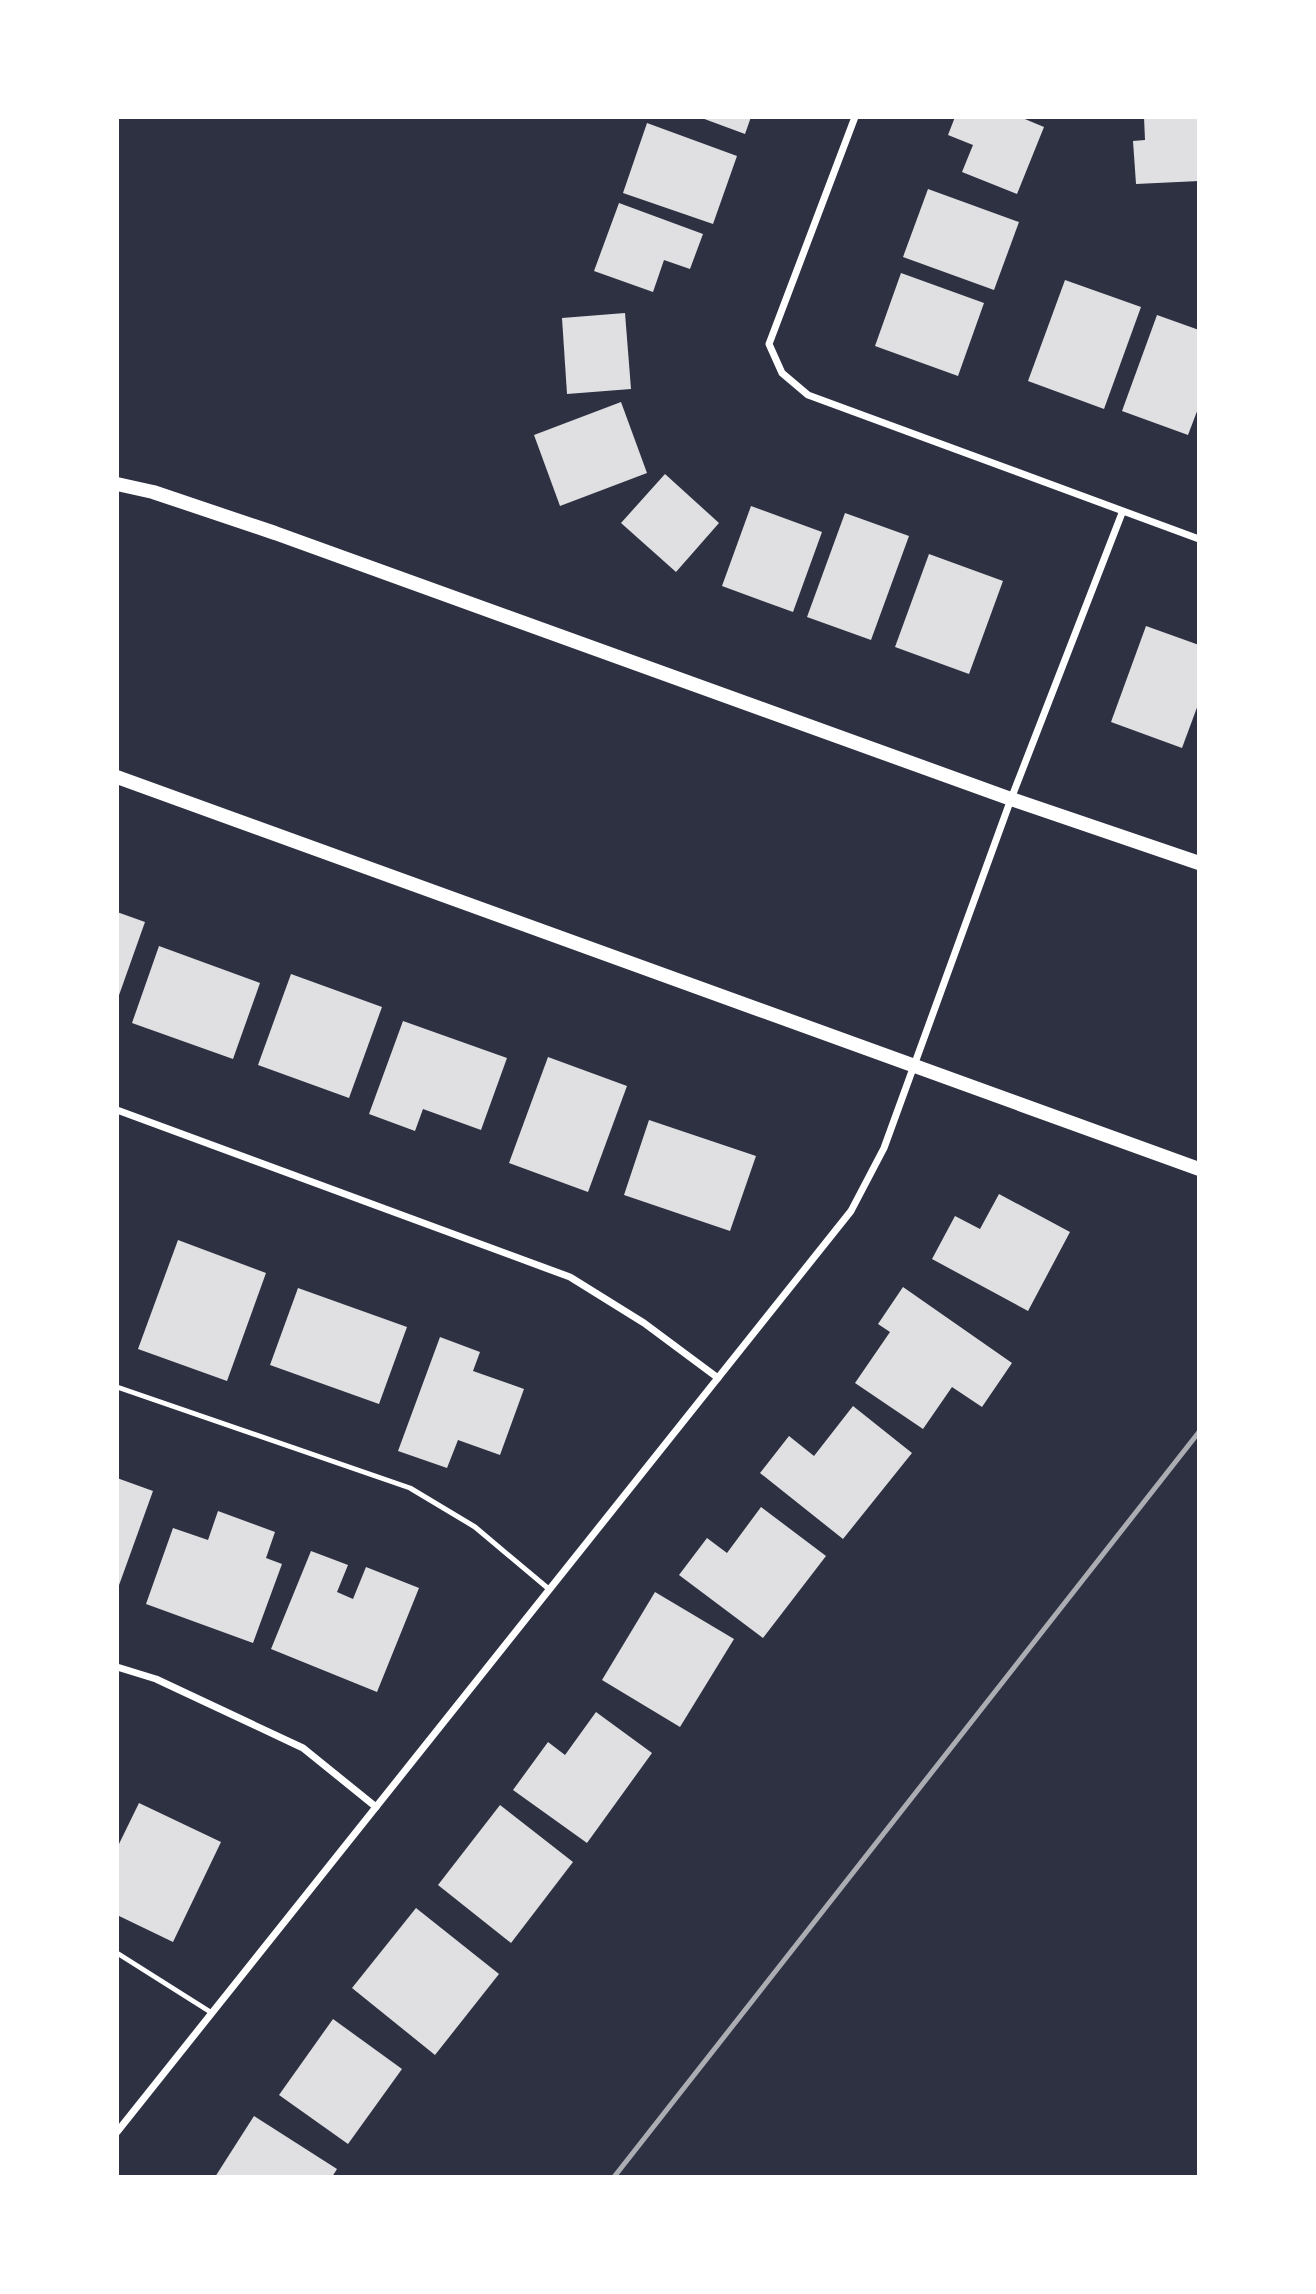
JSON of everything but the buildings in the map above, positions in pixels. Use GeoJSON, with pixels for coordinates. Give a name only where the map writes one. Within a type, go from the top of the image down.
{"type":"FeatureCollection","features":[{"type":"Feature","properties":{"kind":"main road"},"geometry":{"type":"LineString","coordinates":[[117,484],[153,492],[275,533],[1011,799],[1199,863]]}},
{"type":"Feature","properties":{"kind":"main road"},"geometry":{"type":"LineString","coordinates":[[117,777],[1199,1169]]}},
{"type":"Feature","properties":{"kind":"street"},"geometry":{"type":"LineString","coordinates":[[855,117],[769,344],[782,373],[808,395],[1122,513],[1199,539]]}},
{"type":"Feature","properties":{"kind":"street"},"geometry":{"type":"LineString","coordinates":[[117,2132],[851,1211],[884,1148],[1011,799],[1122,513]]}},
{"type":"Feature","properties":{"kind":"street"},"geometry":{"type":"LineString","coordinates":[[117,1110],[570,1277],[645,1323],[718,1378]]}},
{"type":"Feature","properties":{"kind":"street"},"geometry":{"type":"LineString","coordinates":[[117,1667],[156,1679],[303,1748],[376,1807]]}},
{"type":"Feature","properties":{"kind":"lane"},"geometry":{"type":"LineString","coordinates":[[117,1387],[410,1488],[475,1527],[550,1590]]}},
{"type":"Feature","properties":{"kind":"lane"},"geometry":{"type":"LineString","coordinates":[[117,1953],[213,2014]]}},
{"type":"Feature","properties":{"kind":"railway"},"geometry":{"type":"LineString","coordinates":[[614,2177],[1199,1432]]}}]}
